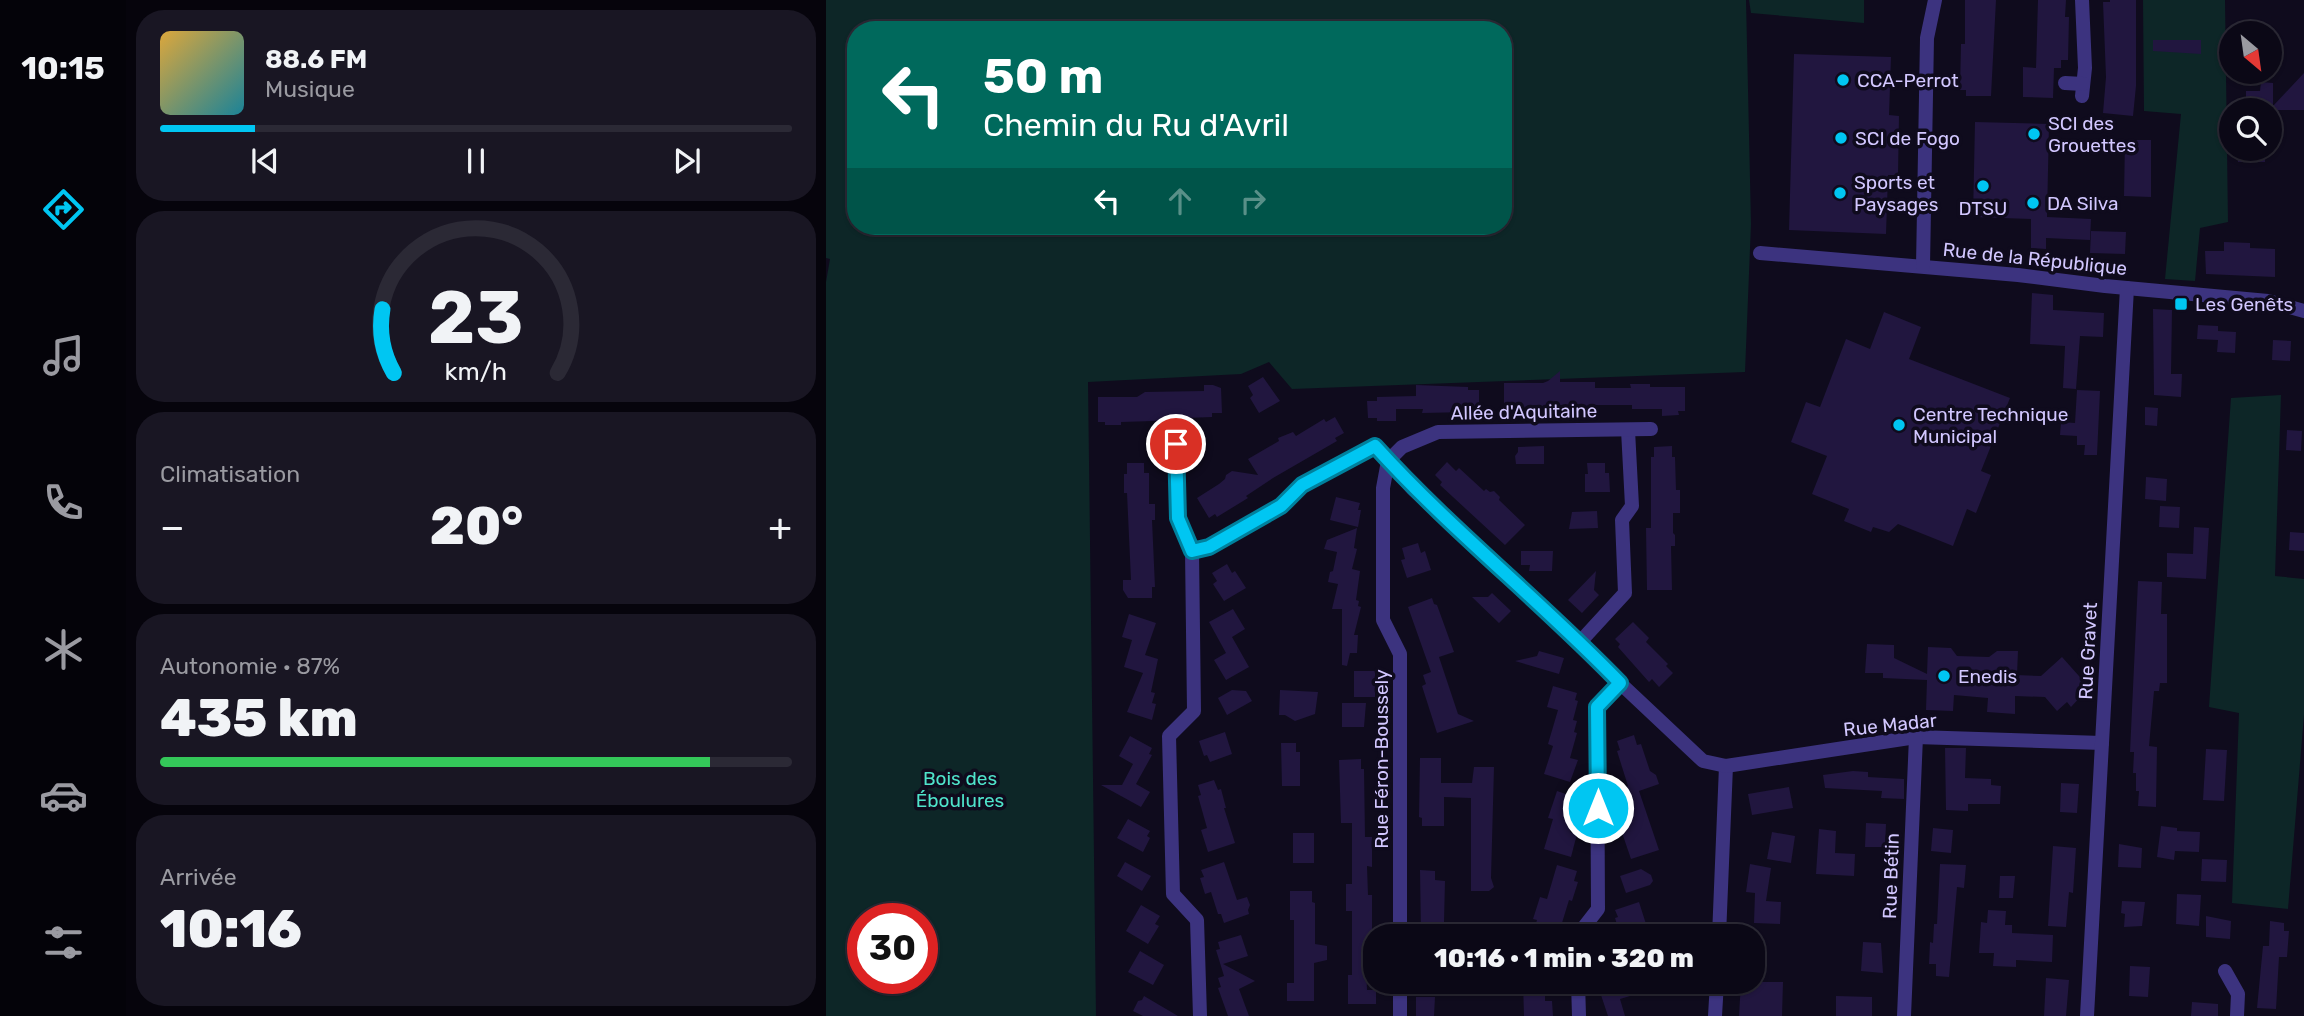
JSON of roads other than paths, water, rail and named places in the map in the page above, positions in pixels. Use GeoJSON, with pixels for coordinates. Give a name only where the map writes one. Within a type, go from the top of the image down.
{"type":"FeatureCollection","features":[{"type":"Feature","properties":{"kind":"street"},"geometry":{"type":"LineString","coordinates":[[1923,266],[1927,38],[1935,0]]}},
{"type":"Feature","properties":{"kind":"street"},"geometry":{"type":"LineString","coordinates":[[2065,83],[2083,90],[2082,0]]}},
{"type":"Feature","properties":{"kind":"street","name":"Rue de la République"},"geometry":{"type":"LineString","coordinates":[[1760,254],[1923,266],[2268,301],[2304,311]]}},
{"type":"Feature","properties":{"kind":"street","name":"Rue Gravet"},"geometry":{"type":"LineString","coordinates":[[2087,1016],[2127,288]]}},
{"type":"Feature","properties":{"kind":"street","name":"Allée d'Aquitaine"},"geometry":{"type":"LineString","coordinates":[[1388,461],[1402,447],[1438,432],[1651,429]]}},
{"type":"Feature","properties":{"kind":"street"},"geometry":{"type":"LineString","coordinates":[[1580,642],[1625,593],[1622,520],[1632,506],[1628,430]]}},
{"type":"Feature","properties":{"kind":"street"},"geometry":{"type":"LineString","coordinates":[[1176,444],[1178,518],[1192,551],[1194,711],[1170,736],[1173,894],[1197,920],[1200,1016]]}},
{"type":"Feature","properties":{"kind":"street"},"geometry":{"type":"LineString","coordinates":[[1192,551],[1209,547],[1281,506],[1302,485],[1375,446],[1413,489],[1580,642],[1703,761],[1726,766],[1719,924]]}},
{"type":"Feature","properties":{"kind":"street","name":"Rue Féron-Boussely"},"geometry":{"type":"LineString","coordinates":[[1388,461],[1383,488],[1383,620],[1400,654],[1400,924]]}},
{"type":"Feature","properties":{"kind":"street"},"geometry":{"type":"LineString","coordinates":[[1586,924],[1598,909],[1597,707],[1620,683]]}},
{"type":"Feature","properties":{"kind":"street","name":"Rue Madar"},"geometry":{"type":"LineString","coordinates":[[1726,766],[1916,737],[2102,743]]}},
{"type":"Feature","properties":{"kind":"street","name":"Rue Bétin"},"geometry":{"type":"LineString","coordinates":[[1904,1016],[1916,737]]}},
{"type":"Feature","properties":{"kind":"street"},"geometry":{"type":"LineString","coordinates":[[2225,971],[2238,994],[2238,1016]]}},
{"type":"Feature","properties":{"kind":"street"},"geometry":{"type":"LineString","coordinates":[[1400,994],[1400,1016]]}},
{"type":"Feature","properties":{"kind":"street"},"geometry":{"type":"LineString","coordinates":[[1578,994],[1579,1016]]}},
{"type":"Feature","properties":{"kind":"street"},"geometry":{"type":"LineString","coordinates":[[1716,1016],[1717,994]]}},
{"type":"Feature","properties":{"kind":"place","name":"CCA-Perrot"},"geometry":{"type":"Point","coordinates":[1843,80]}},
{"type":"Feature","properties":{"kind":"place","name":"SCI des Grouettes"},"geometry":{"type":"Point","coordinates":[2034,134]}},
{"type":"Feature","properties":{"kind":"place","name":"SCI de Fogo"},"geometry":{"type":"Point","coordinates":[1841,138]}},
{"type":"Feature","properties":{"kind":"place","name":"DTSU"},"geometry":{"type":"Point","coordinates":[1983,186]}},
{"type":"Feature","properties":{"kind":"place","name":"Sports et Paysages"},"geometry":{"type":"Point","coordinates":[1840,193]}},
{"type":"Feature","properties":{"kind":"place","name":"DA Silva"},"geometry":{"type":"Point","coordinates":[2033,203]}},
{"type":"Feature","properties":{"kind":"place","name":"Les Genêts"},"geometry":{"type":"Point","coordinates":[2181,304]}},
{"type":"Feature","properties":{"kind":"place","name":"Centre Technique Municipal"},"geometry":{"type":"Point","coordinates":[1899,425]}},
{"type":"Feature","properties":{"kind":"place","name":"Enedis"},"geometry":{"type":"Point","coordinates":[1944,676]}},
{"type":"Feature","properties":{"kind":"park label","name":"Bois des Éboulures"},"geometry":{"type":"Point","coordinates":[960,789]}}]}
